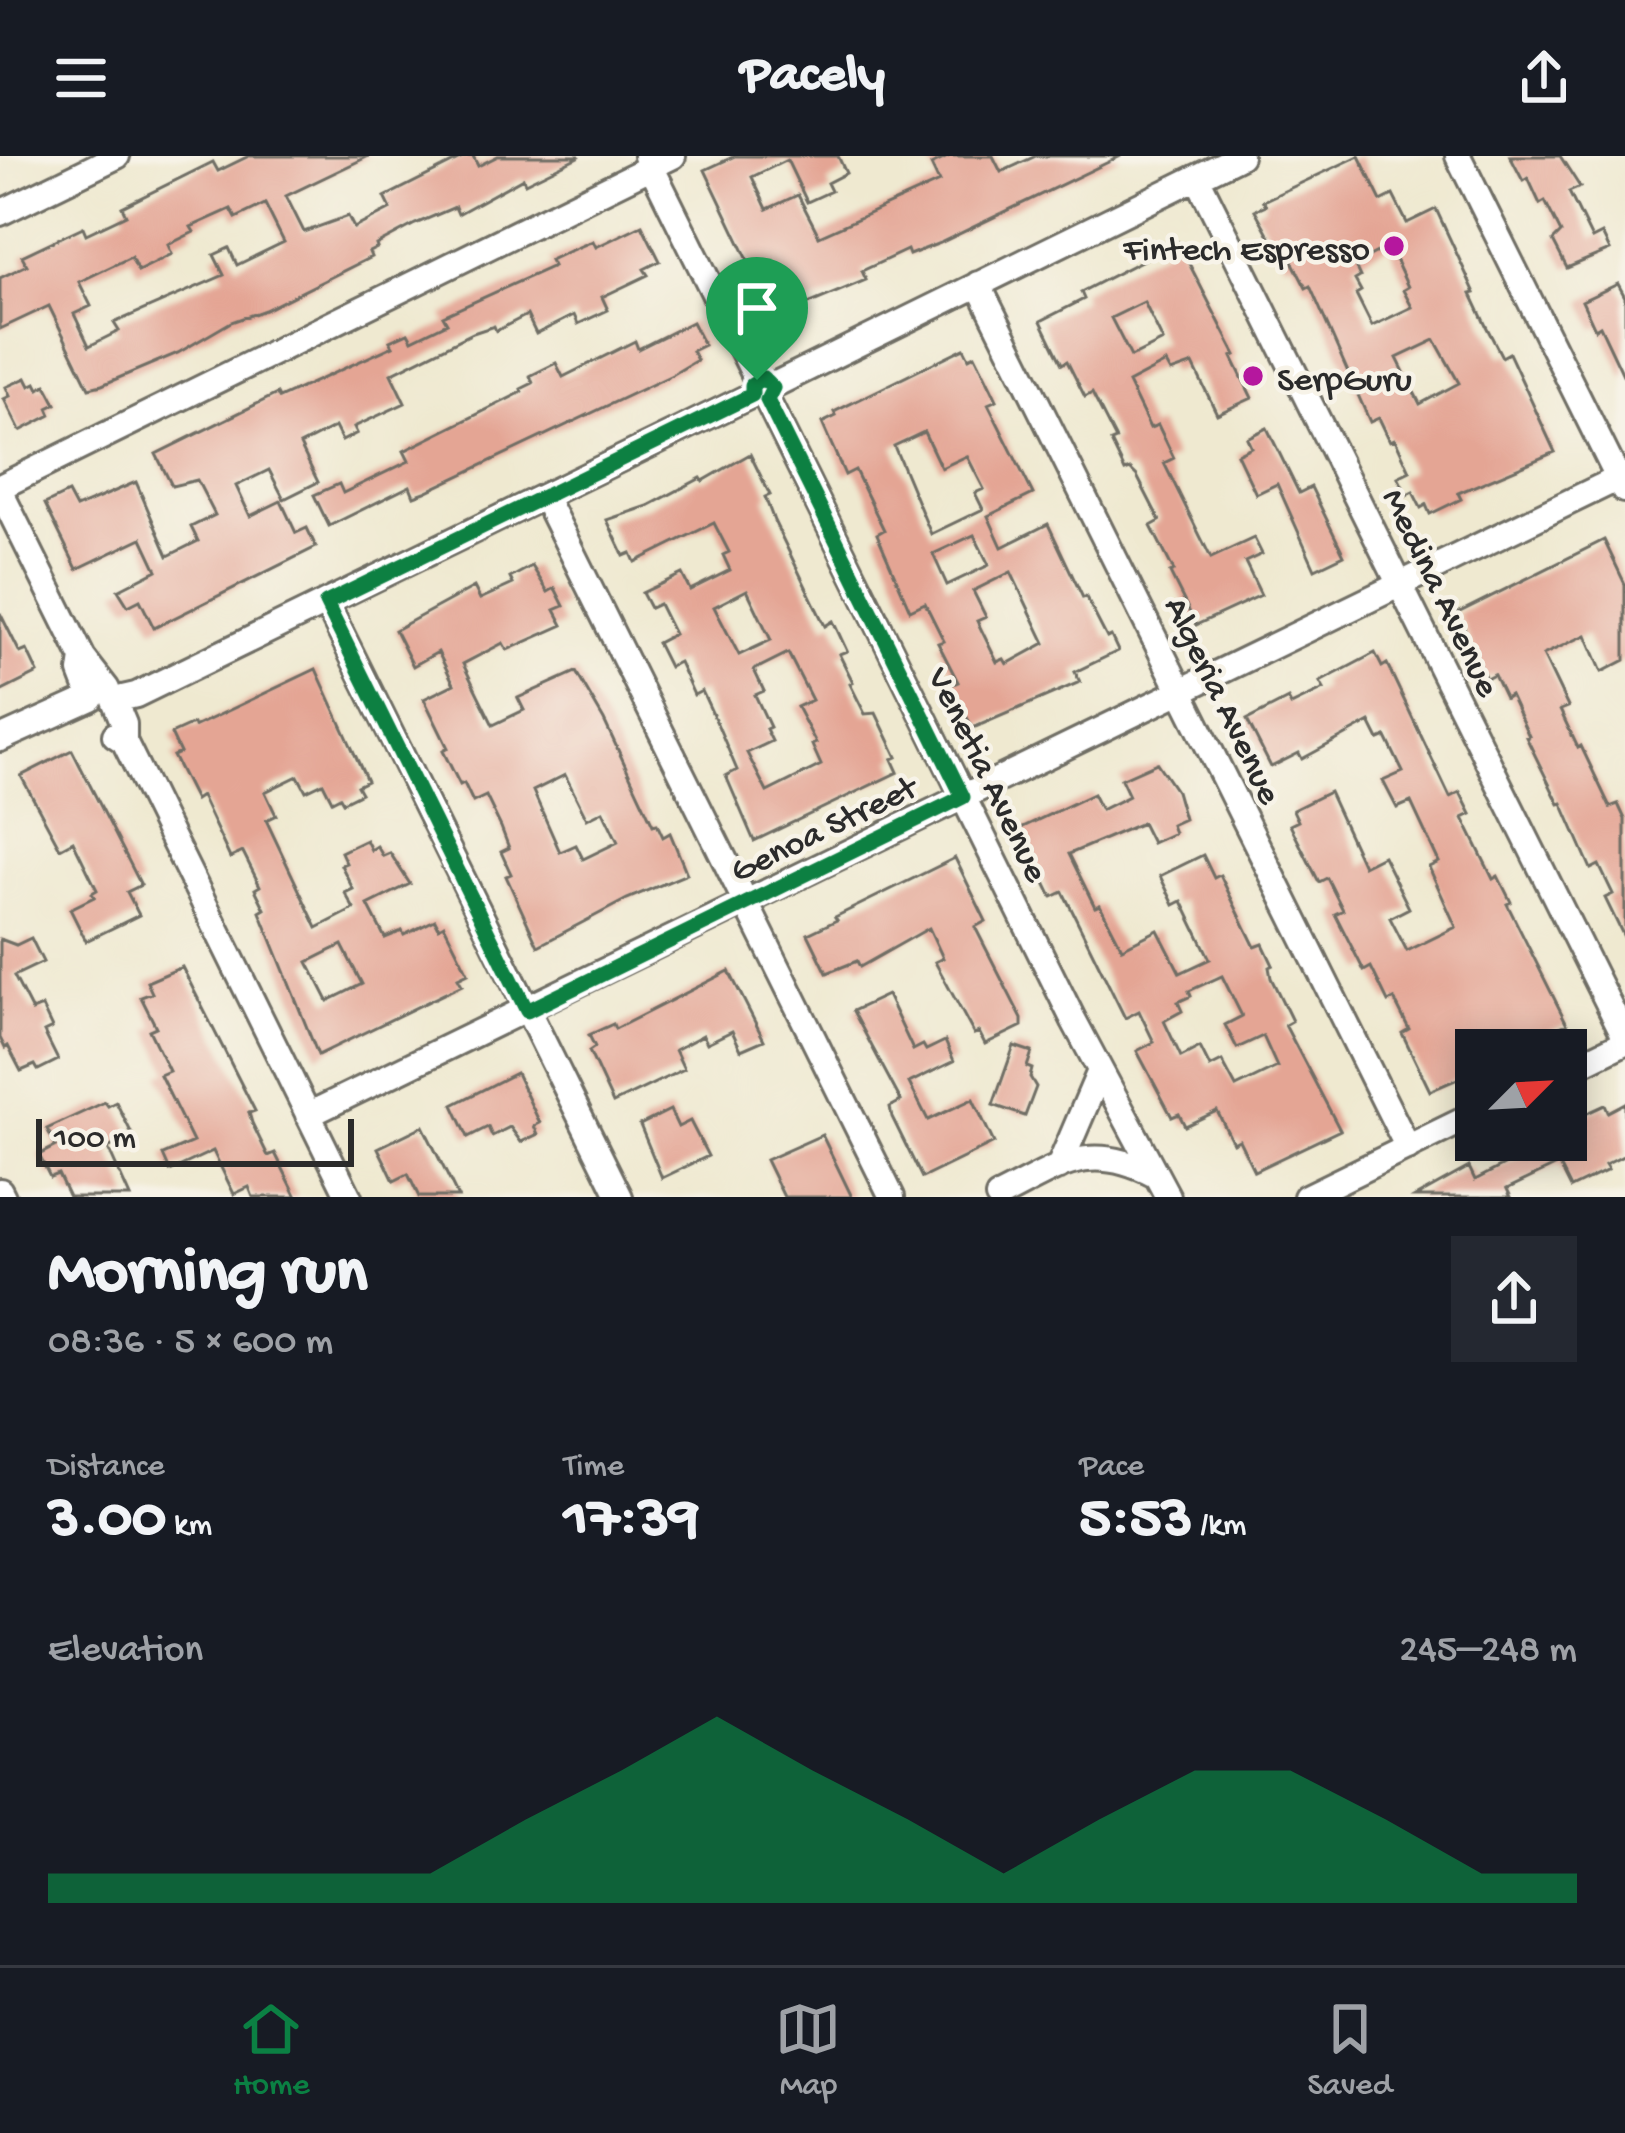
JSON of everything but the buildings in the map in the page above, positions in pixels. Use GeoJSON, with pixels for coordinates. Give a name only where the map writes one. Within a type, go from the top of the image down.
{"type":"FeatureCollection","features":[{"type":"Feature","properties":{"kind":"street"},"geometry":{"type":"LineString","coordinates":[[0,739],[103,699],[136,695],[1240,156]]}},
{"type":"Feature","properties":{"kind":"street"},"geometry":{"type":"LineString","coordinates":[[1458,156],[1623,482]]}},
{"type":"Feature","properties":{"kind":"street"},"geometry":{"type":"LineString","coordinates":[[0,213],[109,158]]}},
{"type":"Feature","properties":{"kind":"street"},"geometry":{"type":"LineString","coordinates":[[349,1197],[124,741],[115,735],[103,699],[81,672],[83,658],[0,489],[656,160]]}},
{"type":"Feature","properties":{"kind":"street","name":"Venetia Avenue"},"geometry":{"type":"LineString","coordinates":[[656,160],[762,390],[1162,1187]]}},
{"type":"Feature","properties":{"kind":"street","name":"Medina Avenue"},"geometry":{"type":"LineString","coordinates":[[1197,177],[1625,1039]]}},
{"type":"Feature","properties":{"kind":"street","name":"Algeria Avenue"},"geometry":{"type":"LineString","coordinates":[[978,284],[1408,1148]]}},
{"type":"Feature","properties":{"kind":"street","name":"Genoa Street"},"geometry":{"type":"LineString","coordinates":[[308,1114],[1623,482]]}},
{"type":"Feature","properties":{"kind":"street"},"geometry":{"type":"LineString","coordinates":[[545,498],[892,1197]]}},
{"type":"Feature","properties":{"kind":"street"},"geometry":{"type":"LineString","coordinates":[[326,603],[620,1197]]}},
{"type":"Feature","properties":{"kind":"street"},"geometry":{"type":"LineString","coordinates":[[1587,1059],[1625,1039]]}},
{"type":"Feature","properties":{"kind":"street"},"geometry":{"type":"LineString","coordinates":[[1059,1167],[1100,1071]]}},
{"type":"Feature","properties":{"kind":"street"},"geometry":{"type":"LineString","coordinates":[[1306,1197],[1455,1124]]}},
{"type":"Feature","properties":{"kind":"street"},"geometry":{"type":"LineString","coordinates":[[1000,1197],[1083,1159],[1112,1158],[1162,1187]]}},
{"type":"Feature","properties":{"kind":"place","name":"Fintech Espresso"},"geometry":{"type":"Point","coordinates":[1394,246]}},
{"type":"Feature","properties":{"kind":"place","name":"SerpGuru"},"geometry":{"type":"Point","coordinates":[1253,376]}},
{"type":"Feature","properties":{"kind":"route"},"geometry":{"type":"LineString","coordinates":[[757,380],[772,384],[767,400],[963,797],[527,1011],[326,603],[752,395],[757,380]]}}]}
